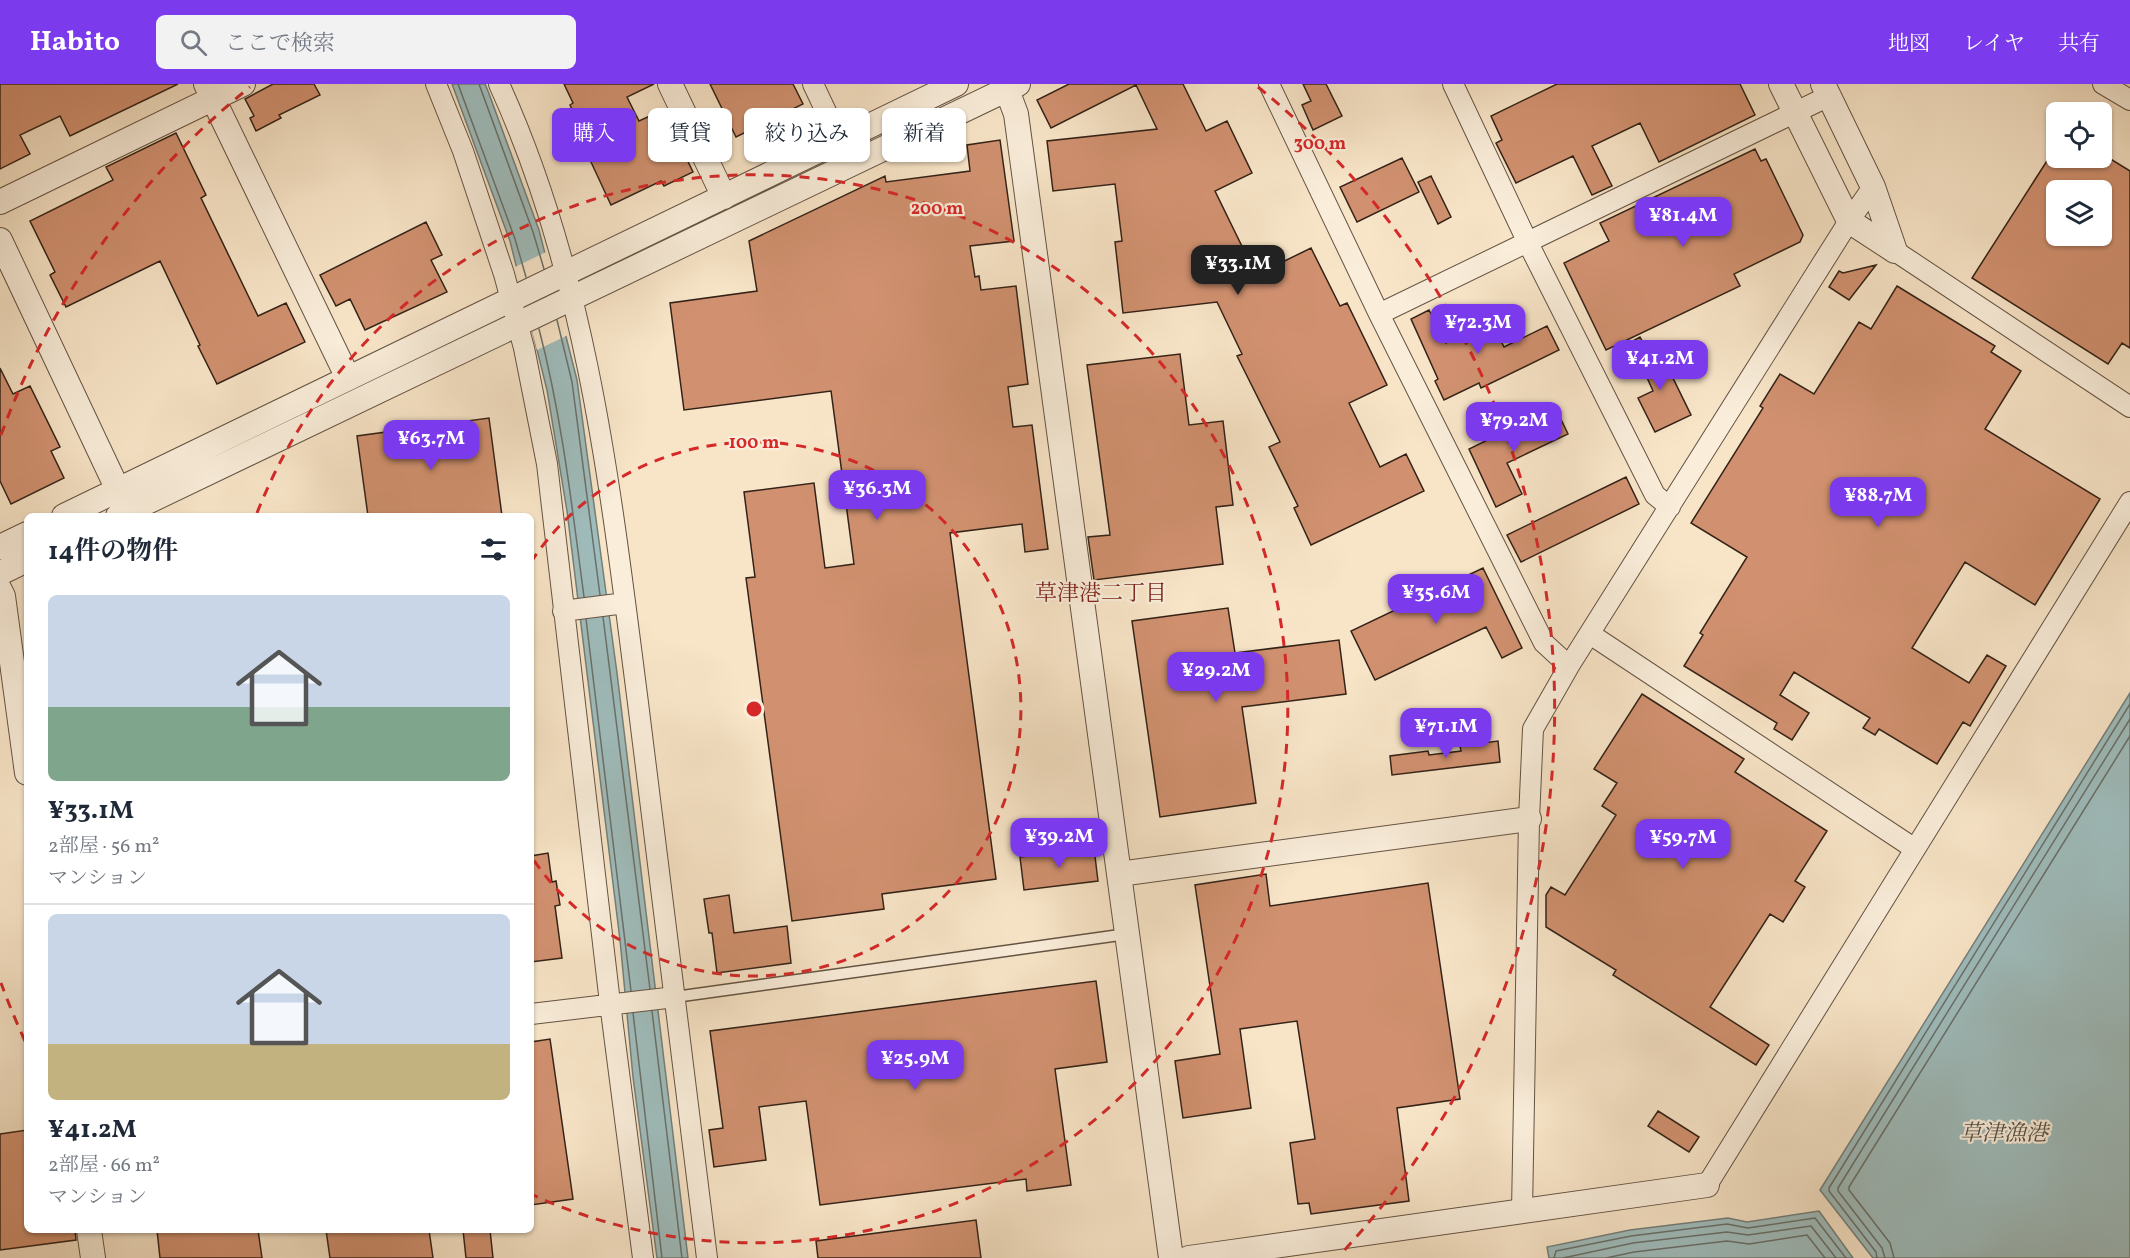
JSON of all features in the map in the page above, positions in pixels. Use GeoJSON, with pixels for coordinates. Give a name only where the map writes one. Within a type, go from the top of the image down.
{"type":"FeatureCollection","features":[{"type":"Feature","properties":{"kind":"street"},"geometry":{"type":"LineString","coordinates":[[0,202],[210,91],[243,84]]}},
{"type":"Feature","properties":{"kind":"street"},"geometry":{"type":"LineString","coordinates":[[436,84],[517,297],[523,321],[570,610],[616,1002],[643,1258]]}},
{"type":"Feature","properties":{"kind":"street"},"geometry":{"type":"LineString","coordinates":[[500,84],[513,113],[548,212],[560,276],[596,409],[669,998],[707,1258]]}},
{"type":"Feature","properties":{"kind":"street"},"geometry":{"type":"LineString","coordinates":[[670,84],[724,197]]}},
{"type":"Feature","properties":{"kind":"street"},"geometry":{"type":"LineString","coordinates":[[813,84],[824,108]]}},
{"type":"Feature","properties":{"kind":"street"},"geometry":{"type":"LineString","coordinates":[[870,126],[954,84]]}},
{"type":"Feature","properties":{"kind":"street"},"geometry":{"type":"LineString","coordinates":[[1269,84],[1379,314],[1544,643],[1569,666]]}},
{"type":"Feature","properties":{"kind":"street"},"geometry":{"type":"LineString","coordinates":[[1453,84],[1528,243],[1655,495],[1670,507]]}},
{"type":"Feature","properties":{"kind":"street"},"geometry":{"type":"LineString","coordinates":[[1781,84],[1849,221],[2130,407]]}},
{"type":"Feature","properties":{"kind":"street"},"geometry":{"type":"LineString","coordinates":[[2103,84],[2130,100]]}},
{"type":"Feature","properties":{"kind":"street"},"geometry":{"type":"LineString","coordinates":[[124,513],[1013,87],[1171,1258]]}},
{"type":"Feature","properties":{"kind":"street"},"geometry":{"type":"LineString","coordinates":[[1379,314],[1795,113],[1826,90],[1873,188],[1895,251]]}},
{"type":"Feature","properties":{"kind":"street"},"geometry":{"type":"LineString","coordinates":[[210,91],[348,378]]}},
{"type":"Feature","properties":{"kind":"street"},"geometry":{"type":"LineString","coordinates":[[70,513],[796,162]]}},
{"type":"Feature","properties":{"kind":"street"},"geometry":{"type":"LineString","coordinates":[[1522,1212],[1529,819],[1533,729],[1569,666],[1849,221],[1873,188]]}},
{"type":"Feature","properties":{"kind":"street"},"geometry":{"type":"LineString","coordinates":[[0,240],[118,490]]}},
{"type":"Feature","properties":{"kind":"street"},"geometry":{"type":"LineString","coordinates":[[1189,1258],[1707,1185],[2130,502]]}},
{"type":"Feature","properties":{"kind":"street"},"geometry":{"type":"LineString","coordinates":[[1,543],[24,535]]}},
{"type":"Feature","properties":{"kind":"street"},"geometry":{"type":"LineString","coordinates":[[0,573],[24,561]]}},
{"type":"Feature","properties":{"kind":"street"},"geometry":{"type":"LineString","coordinates":[[0,590],[3,596],[24,751]]}},
{"type":"Feature","properties":{"kind":"street"},"geometry":{"type":"LineString","coordinates":[[570,610],[619,604]]}},
{"type":"Feature","properties":{"kind":"street"},"geometry":{"type":"LineString","coordinates":[[1590,634],[1915,849]]}},
{"type":"Feature","properties":{"kind":"street"},"geometry":{"type":"LineString","coordinates":[[1119,874],[1529,819]]}},
{"type":"Feature","properties":{"kind":"street"},"geometry":{"type":"LineString","coordinates":[[534,1014],[616,1002],[669,998]]}},
{"type":"Feature","properties":{"kind":"street"},"geometry":{"type":"LineString","coordinates":[[89,1233],[93,1258]]}},
{"type":"Feature","properties":{"kind":"lane"},"geometry":{"type":"LineString","coordinates":[[669,998],[1127,934]]}},
{"type":"Feature","properties":{"kind":"water"},"geometry":{"type":"Polygon","coordinates":[[[452,84],[485,84],[488,91],[539,230],[577,380],[617,673],[688,1258],[657,1258],[633,1077],[620,940],[567,511],[547,390],[510,241],[452,84]]]}},
{"type":"Feature","properties":{"kind":"water","name":"草津漁港"},"geometry":{"type":"Polygon","coordinates":[[[2130,693],[2130,1258],[1873,1258],[1820,1190],[2130,693]]]}},
{"type":"Feature","properties":{"kind":"water"},"geometry":{"type":"Polygon","coordinates":[[[1819,1211],[1853,1258],[1549,1258],[1547,1247],[1630,1230],[1728,1218],[1747,1222],[1819,1211]]]}},
{"type":"Feature","properties":{"kind":"pier"},"geometry":{"type":"Polygon","coordinates":[[[546,252],[568,335],[537,350],[515,267],[546,252]]]}},
{"type":"Feature","properties":{"kind":"building"},"geometry":{"type":"Polygon","coordinates":[[[0,84],[178,84],[70,136],[60,116],[20,135],[30,154],[0,169],[0,84]]]}},
{"type":"Feature","properties":{"kind":"building"},"geometry":{"type":"Polygon","coordinates":[[[273,84],[314,84],[320,95],[279,115],[281,118],[256,131],[250,118],[254,116],[245,99],[273,84]]]}},
{"type":"Feature","properties":{"kind":"building"},"geometry":{"type":"Polygon","coordinates":[[[564,84],[654,84],[627,97],[632,108],[571,108],[570,105],[573,103],[564,84]]]}},
{"type":"Feature","properties":{"kind":"building"},"geometry":{"type":"Polygon","coordinates":[[[710,84],[793,84],[803,104],[795,108],[744,108],[744,133],[736,137],[732,129],[732,108],[722,108],[710,84]]]}},
{"type":"Feature","properties":{"kind":"building"},"geometry":{"type":"Polygon","coordinates":[[[1069,84],[1183,84],[1206,131],[1227,121],[1252,173],[1215,191],[1256,275],[1311,248],[1340,306],[1347,303],[1387,385],[1349,403],[1380,467],[1406,454],[1424,491],[1311,545],[1294,508],[1298,506],[1269,447],[1280,442],[1237,356],[1242,354],[1217,302],[1123,313],[1115,242],[1122,241],[1115,184],[1053,191],[1047,141],[1157,129],[1136,85],[1051,128],[1037,100],[1069,84]]]}},
{"type":"Feature","properties":{"kind":"building"},"geometry":{"type":"Polygon","coordinates":[[[1303,84],[1326,84],[1342,116],[1313,130],[1302,105],[1311,101],[1303,84]]]}},
{"type":"Feature","properties":{"kind":"building"},"geometry":{"type":"Polygon","coordinates":[[[1557,84],[1740,84],[1755,115],[1659,162],[1640,123],[1592,146],[1612,186],[1592,195],[1573,156],[1516,183],[1496,143],[1502,140],[1491,116],[1557,84]]]}},
{"type":"Feature","properties":{"kind":"building"},"geometry":{"type":"Polygon","coordinates":[[[636,115],[639,121],[648,117],[648,162],[688,162],[693,172],[664,186],[661,181],[611,205],[591,162],[636,162],[636,115]]]}},
{"type":"Feature","properties":{"kind":"building"},"geometry":{"type":"Polygon","coordinates":[[[176,133],[206,195],[201,198],[258,316],[286,303],[305,342],[217,384],[160,261],[66,307],[50,275],[55,272],[30,221],[113,180],[106,167],[176,133]]]}},
{"type":"Feature","properties":{"kind":"building"},"geometry":{"type":"Polygon","coordinates":[[[1000,140],[1014,241],[970,246],[975,277],[979,276],[981,290],[1016,286],[1028,384],[1008,387],[1013,427],[1032,425],[1048,549],[1025,552],[1022,524],[950,533],[996,879],[882,894],[884,909],[792,921],[746,578],[755,577],[744,492],[814,483],[825,568],[854,564],[831,391],[684,410],[670,303],[757,291],[749,241],[885,176],[886,182],[970,171],[967,145],[1000,140]]]}},
{"type":"Feature","properties":{"kind":"building"},"geometry":{"type":"Polygon","coordinates":[[[1755,149],[1761,161],[1766,159],[1803,235],[1800,242],[1734,274],[1740,286],[1606,350],[1564,263],[1609,241],[1600,223],[1755,149]]]}},
{"type":"Feature","properties":{"kind":"building"},"geometry":{"type":"Polygon","coordinates":[[[1402,158],[1419,192],[1357,222],[1340,187],[1402,158]]]}},
{"type":"Feature","properties":{"kind":"building"},"geometry":{"type":"Polygon","coordinates":[[[2112,160],[2130,171],[2130,348],[2122,343],[2108,364],[1972,278],[2046,162],[2046,168],[2112,168],[2112,160]]]}},
{"type":"Feature","properties":{"kind":"building"},"geometry":{"type":"Polygon","coordinates":[[[1431,176],[1451,217],[1438,224],[1418,182],[1431,176]]]}},
{"type":"Feature","properties":{"kind":"building"},"geometry":{"type":"Polygon","coordinates":[[[426,222],[442,255],[431,260],[447,292],[365,330],[350,299],[336,306],[320,275],[426,222]]]}},
{"type":"Feature","properties":{"kind":"building"},"geometry":{"type":"Polygon","coordinates":[[[1876,265],[1849,300],[1829,287],[1839,271],[1843,273],[1876,265]]]}},
{"type":"Feature","properties":{"kind":"building"},"geometry":{"type":"Polygon","coordinates":[[[1897,286],[1995,346],[1991,352],[2021,371],[1985,429],[2100,499],[2035,605],[1965,562],[1912,648],[1969,683],[1987,655],[2006,666],[1970,726],[1963,722],[1937,764],[1879,729],[1875,735],[1863,728],[1870,718],[1794,672],[1780,695],[1809,713],[1792,740],[1774,729],[1777,723],[1684,666],[1703,635],[1700,633],[1747,557],[1691,523],[1763,408],[1760,406],[1780,374],[1814,394],[1859,322],[1871,329],[1897,286]]]}},
{"type":"Feature","properties":{"kind":"building"},"geometry":{"type":"Polygon","coordinates":[[[1429,310],[1446,343],[1491,321],[1504,347],[1547,326],[1559,350],[1481,388],[1479,383],[1444,400],[1435,381],[1438,379],[1411,319],[1429,310]]]}},
{"type":"Feature","properties":{"kind":"building"},"geometry":{"type":"Polygon","coordinates":[[[1640,337],[1654,362],[1667,356],[1676,374],[1672,376],[1691,415],[1655,432],[1638,398],[1653,391],[1631,342],[1640,337]]]}},
{"type":"Feature","properties":{"kind":"building"},"geometry":{"type":"Polygon","coordinates":[[[1180,354],[1189,425],[1223,421],[1233,505],[1216,507],[1223,564],[1094,580],[1088,537],[1110,535],[1087,365],[1180,354]]]}},
{"type":"Feature","properties":{"kind":"building"},"geometry":{"type":"Polygon","coordinates":[[[0,368],[13,394],[30,386],[60,447],[51,451],[64,478],[11,504],[0,481],[0,368]]]}},
{"type":"Feature","properties":{"kind":"building"},"geometry":{"type":"Polygon","coordinates":[[[1555,407],[1568,434],[1507,463],[1522,494],[1496,507],[1469,449],[1555,407]]]}},
{"type":"Feature","properties":{"kind":"building"},"geometry":{"type":"Polygon","coordinates":[[[489,418],[502,513],[368,513],[357,436],[489,418]]]}},
{"type":"Feature","properties":{"kind":"building"},"geometry":{"type":"Polygon","coordinates":[[[1626,477],[1639,504],[1521,562],[1507,535],[1626,477]]]}},
{"type":"Feature","properties":{"kind":"building"},"geometry":{"type":"Polygon","coordinates":[[[1483,568],[1522,648],[1502,658],[1486,627],[1375,680],[1351,631],[1483,568]]]}},
{"type":"Feature","properties":{"kind":"building"},"geometry":{"type":"Polygon","coordinates":[[[1228,608],[1235,653],[1339,640],[1346,694],[1242,707],[1256,803],[1160,817],[1132,621],[1228,608]]]}},
{"type":"Feature","properties":{"kind":"building"},"geometry":{"type":"Polygon","coordinates":[[[1642,694],[1744,759],[1735,772],[1827,831],[1795,881],[1805,887],[1783,922],[1770,914],[1710,1007],[1769,1045],[1756,1065],[1613,975],[1616,970],[1546,927],[1546,895],[1551,887],[1565,895],[1616,815],[1602,806],[1617,783],[1594,769],[1642,694]]]}},
{"type":"Feature","properties":{"kind":"building"},"geometry":{"type":"Polygon","coordinates":[[[1498,741],[1500,762],[1392,775],[1390,756],[1428,751],[1429,755],[1461,751],[1460,746],[1498,741]]]}},
{"type":"Feature","properties":{"kind":"building"},"geometry":{"type":"Polygon","coordinates":[[[1094,848],[1098,881],[1024,890],[1020,857],[1094,848]]]}},
{"type":"Feature","properties":{"kind":"building"},"geometry":{"type":"Polygon","coordinates":[[[548,853],[552,882],[556,881],[560,905],[555,906],[562,958],[534,962],[534,855],[548,853]]]}},
{"type":"Feature","properties":{"kind":"building"},"geometry":{"type":"Polygon","coordinates":[[[1266,874],[1270,906],[1428,883],[1460,1099],[1397,1108],[1409,1201],[1311,1214],[1309,1203],[1298,1204],[1290,1143],[1315,1139],[1297,1021],[1240,1029],[1251,1108],[1183,1118],[1175,1061],[1220,1054],[1195,885],[1266,874]]]}},
{"type":"Feature","properties":{"kind":"building"},"geometry":{"type":"Polygon","coordinates":[[[729,895],[734,933],[787,926],[791,963],[717,973],[712,933],[709,933],[704,899],[729,895]]]}},
{"type":"Feature","properties":{"kind":"building"},"geometry":{"type":"Polygon","coordinates":[[[1096,981],[1107,1062],[1055,1069],[1071,1185],[1027,1191],[1026,1179],[820,1205],[806,1101],[759,1107],[766,1160],[714,1167],[709,1130],[723,1128],[710,1031],[1096,981]]]}},
{"type":"Feature","properties":{"kind":"building"},"geometry":{"type":"Polygon","coordinates":[[[550,1039],[573,1199],[534,1205],[534,1042],[550,1039]]]}},
{"type":"Feature","properties":{"kind":"building"},"geometry":{"type":"Polygon","coordinates":[[[1658,1111],[1699,1137],[1689,1152],[1648,1126],[1658,1111]]]}},
{"type":"Feature","properties":{"kind":"building"},"geometry":{"type":"Polygon","coordinates":[[[24,1130],[24,1233],[75,1233],[76,1240],[0,1250],[0,1134],[24,1130]]]}},
{"type":"Feature","properties":{"kind":"building"},"geometry":{"type":"Polygon","coordinates":[[[976,1220],[981,1258],[818,1258],[816,1241],[976,1220]]]}},
{"type":"Feature","properties":{"kind":"building"},"geometry":{"type":"Polygon","coordinates":[[[157,1233],[258,1233],[262,1258],[160,1258],[157,1233]]]}},
{"type":"Feature","properties":{"kind":"building"},"geometry":{"type":"Polygon","coordinates":[[[326,1233],[429,1233],[433,1258],[330,1258],[326,1233]]]}},
{"type":"Feature","properties":{"kind":"building"},"geometry":{"type":"Polygon","coordinates":[[[463,1233],[490,1233],[493,1258],[466,1258],[463,1233]]]}},
{"type":"Feature","properties":{"kind":"district","name":"草津港二丁目"},"geometry":{"type":"Point","coordinates":[1101,592]}}]}
